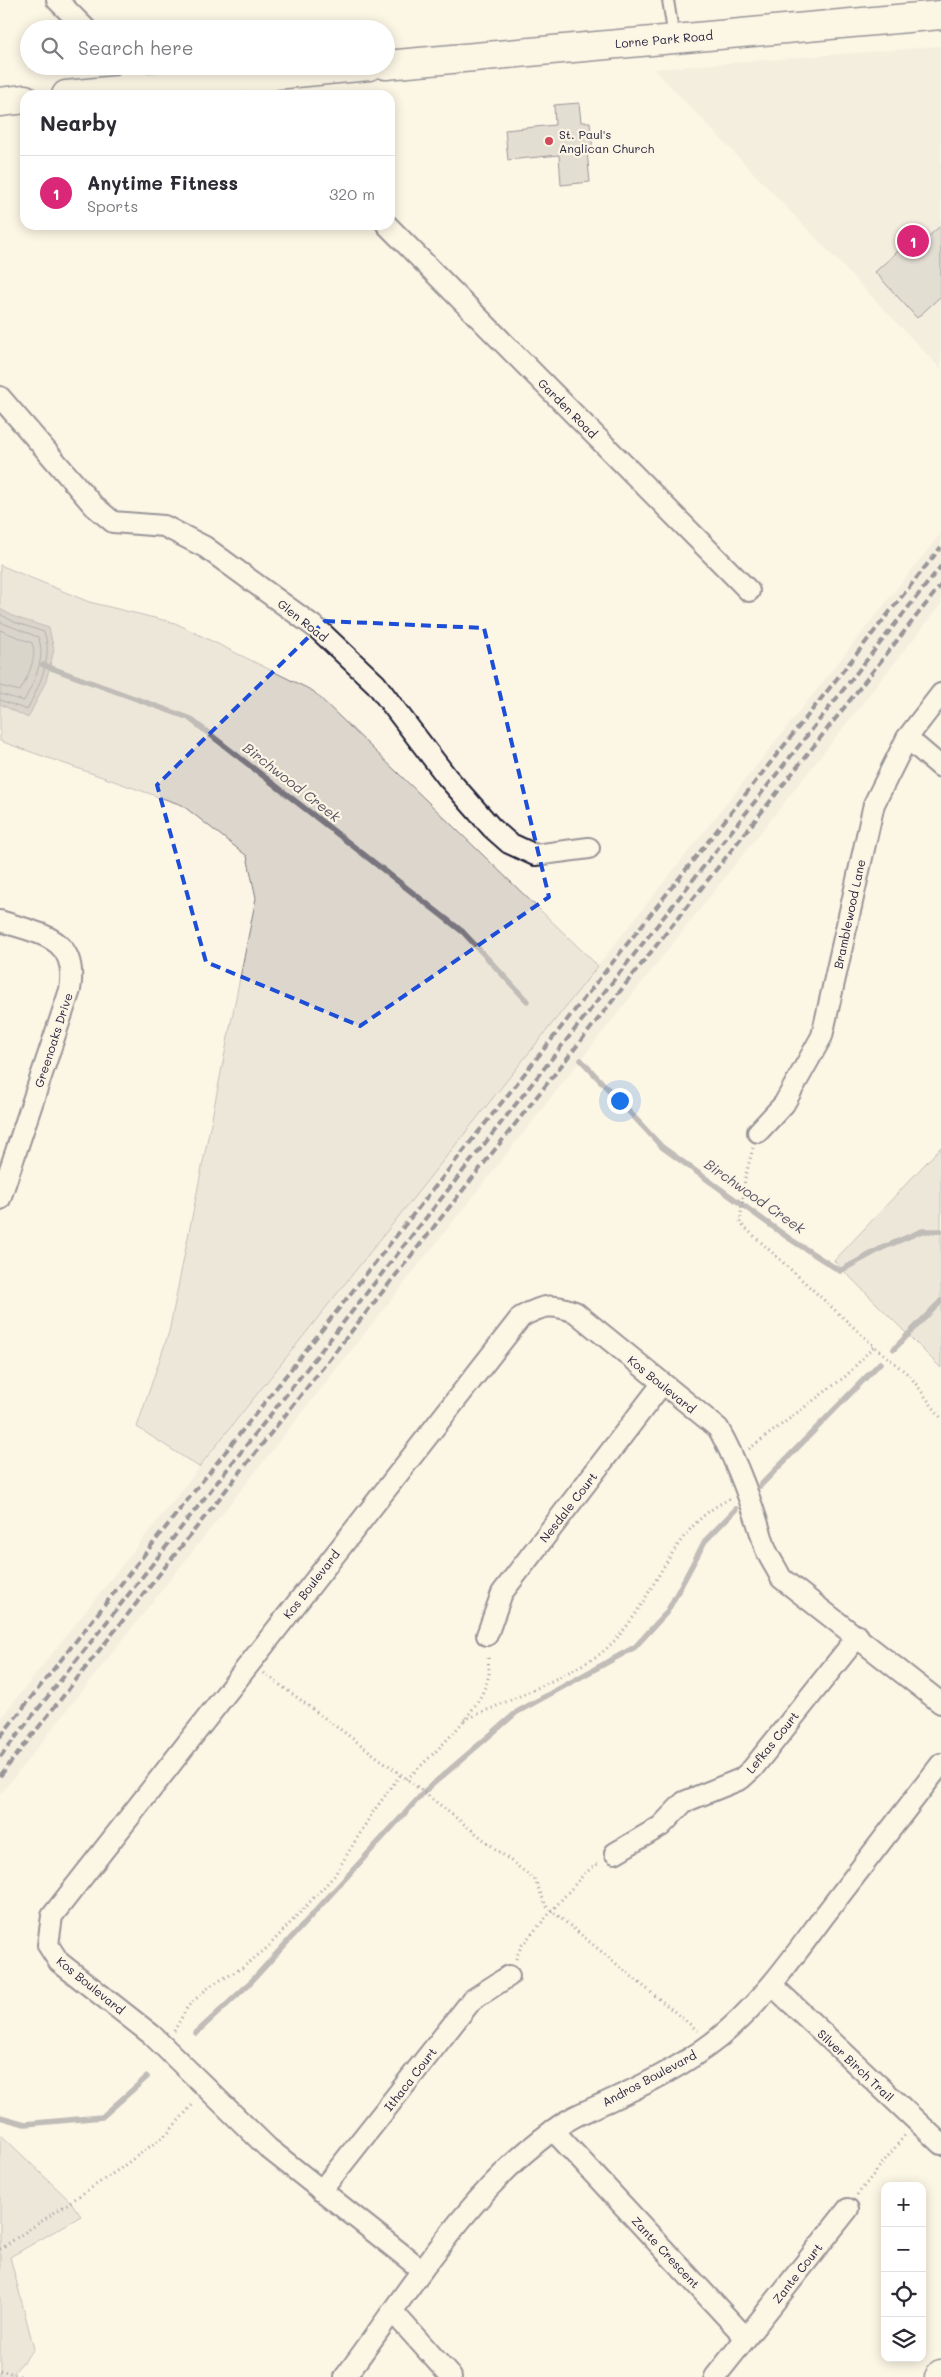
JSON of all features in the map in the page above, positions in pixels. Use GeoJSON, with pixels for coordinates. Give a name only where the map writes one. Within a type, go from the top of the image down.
{"type":"FeatureCollection","features":[{"type":"Feature","properties":{"kind":"street"},"geometry":{"type":"LineString","coordinates":[[57,0],[77,20]]}},
{"type":"Feature","properties":{"kind":"street","name":"Lorne Park Road"},"geometry":{"type":"LineString","coordinates":[[395,64],[941,15]]}},
{"type":"Feature","properties":{"kind":"street"},"geometry":{"type":"LineString","coordinates":[[133,75],[145,87]]}},
{"type":"Feature","properties":{"kind":"street"},"geometry":{"type":"LineString","coordinates":[[115,90],[145,87],[264,86],[322,75]]}},
{"type":"Feature","properties":{"kind":"street"},"geometry":{"type":"LineString","coordinates":[[0,102],[20,100]]}},
{"type":"Feature","properties":{"kind":"street","name":"Garden Road"},"geometry":{"type":"LineString","coordinates":[[392,230],[750,591]]}},
{"type":"Feature","properties":{"kind":"street","name":"Glen Road"},"geometry":{"type":"LineString","coordinates":[[0,397],[94,506],[113,522],[164,526],[205,547],[319,630],[376,684],[447,777],[492,828],[509,843],[535,855],[589,848]]}},
{"type":"Feature","properties":{"kind":"street","name":"Bramblewood Lane"},"geometry":{"type":"LineString","coordinates":[[758,1132],[784,1104],[822,1036],[874,804],[907,738],[941,694]]}},
{"type":"Feature","properties":{"kind":"street"},"geometry":{"type":"LineString","coordinates":[[907,738],[941,767]]}},
{"type":"Feature","properties":{"kind":"street","name":"Greenoaks Drive"},"geometry":{"type":"LineString","coordinates":[[0,921],[54,938],[68,953],[73,973],[70,990],[0,1200]]}},
{"type":"Feature","properties":{"kind":"street","name":"Kos Boulevard"},"geometry":{"type":"LineString","coordinates":[[422,2270],[321,2192],[268,2148],[165,2047],[54,1956],[48,1944],[52,1916],[521,1317],[546,1306],[558,1306],[575,1312],[718,1428],[734,1461],[762,1534],[765,1549],[782,1578],[941,1703]]}},
{"type":"Feature","properties":{"kind":"street","name":"Nesdale Court"},"geometry":{"type":"LineString","coordinates":[[487,1636],[502,1593],[662,1384]]}},
{"type":"Feature","properties":{"kind":"street","name":"Lefkas Court"},"geometry":{"type":"LineString","coordinates":[[615,1853],[660,1826],[684,1802],[741,1779],[753,1768],[858,1636]]}},
{"type":"Feature","properties":{"kind":"street","name":"Andros Boulevard"},"geometry":{"type":"LineString","coordinates":[[345,2377],[422,2270],[495,2180],[521,2155],[553,2130],[584,2110],[613,2099],[662,2074],[712,2042],[728,2030],[772,1985],[941,1764]]}},
{"type":"Feature","properties":{"kind":"street","name":"Ithaca Court"},"geometry":{"type":"LineString","coordinates":[[321,2192],[472,2000],[509,1976]]}},
{"type":"Feature","properties":{"kind":"street","name":"Silver Birch Trail"},"geometry":{"type":"LineString","coordinates":[[772,1985],[941,2144]]}},
{"type":"Feature","properties":{"kind":"street","name":"Zante Crescent"},"geometry":{"type":"LineString","coordinates":[[553,2130],[746,2338]]}},
{"type":"Feature","properties":{"kind":"street","name":"Zante Court"},"geometry":{"type":"LineString","coordinates":[[746,2338],[848,2209]]}},
{"type":"Feature","properties":{"kind":"street"},"geometry":{"type":"LineString","coordinates":[[393,2312],[451,2377]]}},
{"type":"Feature","properties":{"kind":"street"},"geometry":{"type":"LineString","coordinates":[[715,2377],[746,2338]]}},
{"type":"Feature","properties":{"kind":"lane"},"geometry":{"type":"LineString","coordinates":[[668,0],[674,38]]}},
{"type":"Feature","properties":{"kind":"path"},"geometry":{"type":"LineString","coordinates":[[758,1132],[745,1178],[740,1223],[874,1346],[910,1376],[941,1418]]}},
{"type":"Feature","properties":{"kind":"path"},"geometry":{"type":"LineString","coordinates":[[734,1461],[846,1376],[874,1346]]}},
{"type":"Feature","properties":{"kind":"path"},"geometry":{"type":"LineString","coordinates":[[464,1720],[532,1692],[600,1654],[624,1628],[694,1523],[713,1507],[746,1492]]}},
{"type":"Feature","properties":{"kind":"path"},"geometry":{"type":"LineString","coordinates":[[407,1779],[450,1737],[476,1705],[489,1674],[487,1636]]}},
{"type":"Feature","properties":{"kind":"path"},"geometry":{"type":"LineString","coordinates":[[250,1662],[439,1803],[535,1880],[546,1906],[712,2042]]}},
{"type":"Feature","properties":{"kind":"path"},"geometry":{"type":"LineString","coordinates":[[165,2047],[188,2006],[210,1986],[242,1968],[267,1948],[334,1876],[372,1812],[401,1774]]}},
{"type":"Feature","properties":{"kind":"path"},"geometry":{"type":"LineString","coordinates":[[509,1976],[521,1946],[585,1873],[615,1853]]}},
{"type":"Feature","properties":{"kind":"path"},"geometry":{"type":"LineString","coordinates":[[0,2250],[122,2168],[168,2133],[207,2088]]}},
{"type":"Feature","properties":{"kind":"path"},"geometry":{"type":"LineString","coordinates":[[848,2209],[866,2182],[916,2121]]}},
{"type":"Feature","properties":{"kind":"path"},"geometry":{"type":"LineString","coordinates":[[0,2370],[24,2377]]}},
{"type":"Feature","properties":{"kind":"highlighted area"},"geometry":{"type":"Polygon","coordinates":[[[325,621],[484,628],[549,897],[360,1026],[206,962],[157,785],[325,621]]]}},
{"type":"Feature","properties":{"kind":"shaded area"},"geometry":{"type":"Polygon","coordinates":[[[941,46],[941,369],[654,69],[941,46]]]}},
{"type":"Feature","properties":{"kind":"shaded area"},"geometry":{"type":"Polygon","coordinates":[[[941,533],[941,604],[0,1795],[0,1719],[941,533]]]}},
{"type":"Feature","properties":{"kind":"shaded area"},"geometry":{"type":"Polygon","coordinates":[[[0,565],[89,602],[175,623],[313,691],[598,966],[199,1467],[137,1427],[169,1332],[256,898],[247,856],[182,805],[0,741],[0,565]]]}},
{"type":"Feature","properties":{"kind":"shaded area"},"geometry":{"type":"Polygon","coordinates":[[[941,1147],[941,1368],[834,1261],[941,1147]]]}},
{"type":"Feature","properties":{"kind":"shaded area"},"geometry":{"type":"Polygon","coordinates":[[[0,2134],[70,2201],[81,2216],[10,2257],[34,2349],[10,2377],[0,2377],[0,2134]]]}},
{"type":"Feature","properties":{"kind":"water"},"geometry":{"type":"Polygon","coordinates":[[[0,609],[15,617],[49,628],[54,650],[46,681],[28,718],[0,704],[0,609]]]}},
{"type":"Feature","properties":{"kind":"building","name":"St. Paul's Anglican Church"},"geometry":{"type":"Polygon","coordinates":[[[579,103],[581,122],[590,122],[593,152],[587,152],[590,182],[561,185],[559,155],[508,160],[505,130],[555,125],[554,105],[579,103]]]}},
{"type":"Feature","properties":{"kind":"building"},"geometry":{"type":"Polygon","coordinates":[[[941,225],[941,296],[917,318],[875,272],[919,232],[925,240],[941,225]]]}},
{"type":"Feature","properties":{"kind":"waterway","name":"Birchwood Creek"},"geometry":{"type":"LineString","coordinates":[[43,665],[189,718],[463,932],[527,1001]]}},
{"type":"Feature","properties":{"kind":"waterway","name":"Birchwood Creek"},"geometry":{"type":"LineString","coordinates":[[581,1060],[662,1147],[790,1239],[840,1271],[882,1248],[922,1231],[941,1231]]}},
{"type":"Feature","properties":{"kind":"waterway"},"geometry":{"type":"LineString","coordinates":[[894,1349],[941,1301]]}},
{"type":"Feature","properties":{"kind":"waterway"},"geometry":{"type":"LineString","coordinates":[[760,1486],[880,1363]]}},
{"type":"Feature","properties":{"kind":"waterway"},"geometry":{"type":"LineString","coordinates":[[196,2033],[249,1984],[426,1790],[517,1712],[635,1647],[667,1612],[705,1541],[736,1509]]}},
{"type":"Feature","properties":{"kind":"waterway"},"geometry":{"type":"LineString","coordinates":[[0,2117],[25,2124],[102,2117],[147,2077]]}},
{"type":"Feature","properties":{"kind":"railway"},"geometry":{"type":"LineString","coordinates":[[0,1737],[941,547]]}},
{"type":"Feature","properties":{"kind":"railway"},"geometry":{"type":"LineString","coordinates":[[0,1757],[941,566]]}},
{"type":"Feature","properties":{"kind":"railway"},"geometry":{"type":"LineString","coordinates":[[0,1776],[941,585]]}},
{"type":"Feature","properties":{"kind":"place","name":"St. Paul's Anglican Church"},"geometry":{"type":"Point","coordinates":[549,141]}},
{"type":"Feature","properties":{"kind":"place","name":"Anytime Fitness"},"geometry":{"type":"Point","coordinates":[913,241]}}]}
